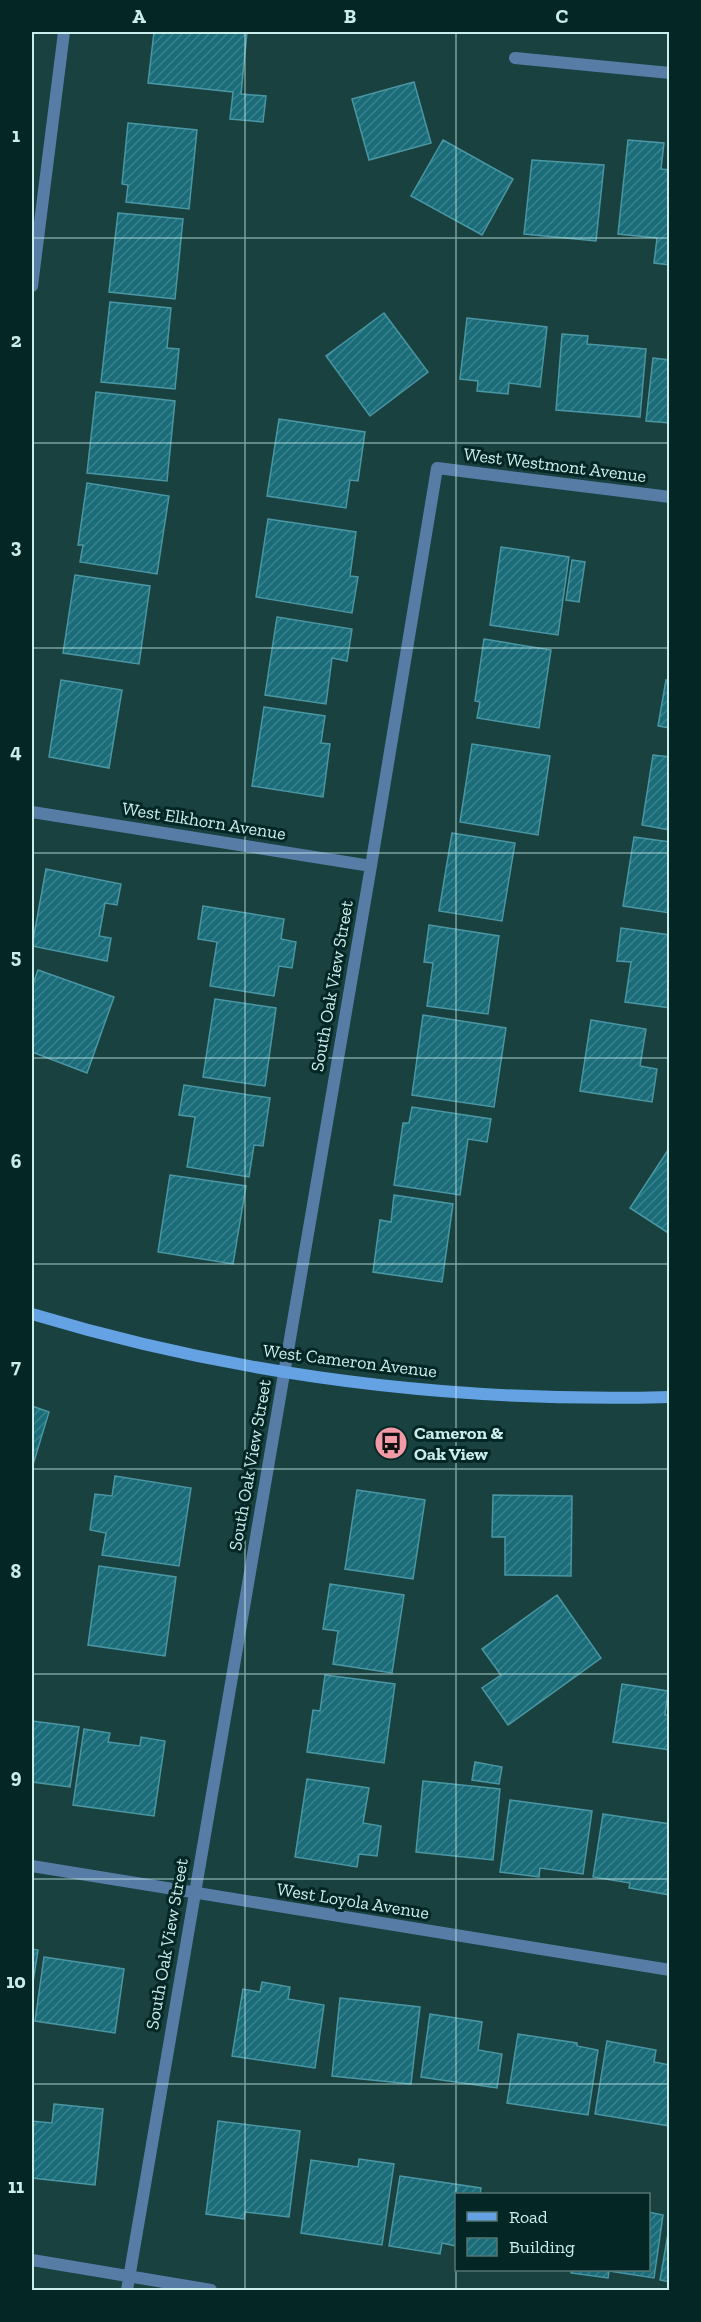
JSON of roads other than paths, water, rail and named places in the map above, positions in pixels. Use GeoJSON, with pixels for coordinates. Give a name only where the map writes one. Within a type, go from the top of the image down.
{"type":"FeatureCollection","features":[{"type":"Feature","properties":{"kind":"street"},"geometry":{"type":"LineString","coordinates":[[32,286],[64,32]]}},
{"type":"Feature","properties":{"kind":"street"},"geometry":{"type":"LineString","coordinates":[[515,58],[669,73]]}},
{"type":"Feature","properties":{"kind":"street","name":"West Westmont Avenue"},"geometry":{"type":"LineString","coordinates":[[436,468],[669,497]]}},
{"type":"Feature","properties":{"kind":"street","name":"South Oak View Street"},"geometry":{"type":"LineString","coordinates":[[127,2290],[371,866],[436,468]]}},
{"type":"Feature","properties":{"kind":"street","name":"West Elkhorn Avenue"},"geometry":{"type":"LineString","coordinates":[[32,812],[371,866]]}},
{"type":"Feature","properties":{"kind":"street","name":"West Cameron Avenue"},"geometry":{"type":"LineString","coordinates":[[32,1314],[88,1331],[167,1350],[284,1373],[353,1383],[579,1398],[669,1397]]}},
{"type":"Feature","properties":{"kind":"street","name":"West Loyola Avenue"},"geometry":{"type":"LineString","coordinates":[[32,1866],[669,1970]]}},
{"type":"Feature","properties":{"kind":"street"},"geometry":{"type":"LineString","coordinates":[[32,2260],[211,2290]]}},
{"type":"Feature","properties":{"kind":"place","name":"Cameron & Oak View"},"geometry":{"type":"Point","coordinates":[391,1443]}}]}
